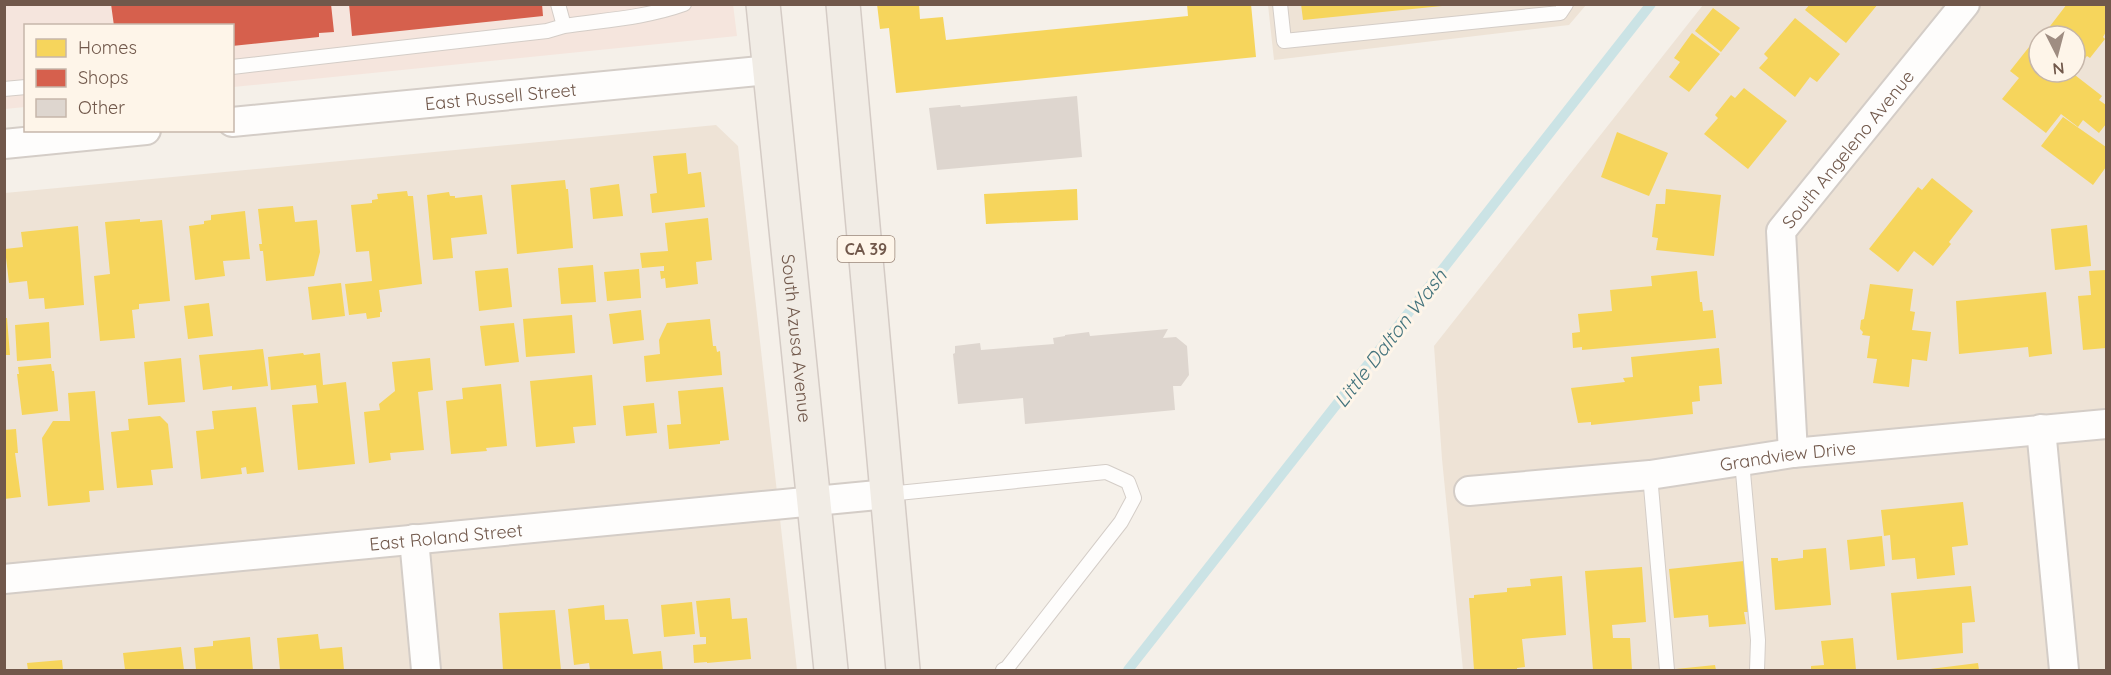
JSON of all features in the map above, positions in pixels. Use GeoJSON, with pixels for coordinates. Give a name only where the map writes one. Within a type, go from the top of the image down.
{"type":"FeatureCollection","features":[{"type":"Feature","properties":{"kind":"main road","name":"South Azusa Avenue"},"geometry":{"type":"LineString","coordinates":[[763,4],[831,670]]}},
{"type":"Feature","properties":{"kind":"main road","name":"CA 39"},"geometry":{"type":"LineString","coordinates":[[843,4],[903,670]]}},
{"type":"Feature","properties":{"kind":"street","name":"South Angeleno Avenue"},"geometry":{"type":"LineString","coordinates":[[1793,453],[1781,231],[1965,4]]}},
{"type":"Feature","properties":{"kind":"street","name":"East Russell Street"},"geometry":{"type":"LineString","coordinates":[[234,122],[769,70]]}},
{"type":"Feature","properties":{"kind":"street"},"geometry":{"type":"LineString","coordinates":[[4,144],[126,132]]}},
{"type":"Feature","properties":{"kind":"street","name":"Grandview Drive"},"geometry":{"type":"LineString","coordinates":[[1468,491],[1650,475],[1793,453],[2106,424]]}},
{"type":"Feature","properties":{"kind":"street"},"geometry":{"type":"LineString","coordinates":[[2041,429],[2064,670]]}},
{"type":"Feature","properties":{"kind":"street","name":"East Roland Street"},"geometry":{"type":"LineString","coordinates":[[4,579],[888,494]]}},
{"type":"Feature","properties":{"kind":"street"},"geometry":{"type":"LineString","coordinates":[[414,539],[426,670]]}},
{"type":"Feature","properties":{"kind":"lane"},"geometry":{"type":"LineString","coordinates":[[558,4],[564,26]]}},
{"type":"Feature","properties":{"kind":"lane"},"geometry":{"type":"LineString","coordinates":[[234,67],[547,31],[564,26],[637,16],[684,4]]}},
{"type":"Feature","properties":{"kind":"lane"},"geometry":{"type":"LineString","coordinates":[[1280,4],[1284,41],[1560,13],[1566,4]]}},
{"type":"Feature","properties":{"kind":"lane"},"geometry":{"type":"LineString","coordinates":[[4,89],[24,87]]}},
{"type":"Feature","properties":{"kind":"lane"},"geometry":{"type":"LineString","coordinates":[[1742,461],[1758,640],[1757,670]]}},
{"type":"Feature","properties":{"kind":"lane"},"geometry":{"type":"LineString","coordinates":[[888,494],[1106,472],[1128,482],[1134,498],[1121,522],[1007,668],[1003,670]]}},
{"type":"Feature","properties":{"kind":"lane"},"geometry":{"type":"LineString","coordinates":[[1650,475],[1667,670]]}},
{"type":"Feature","properties":{"kind":"shaded area"},"geometry":{"type":"Polygon","coordinates":[[[733,4],[737,36],[234,87],[234,24],[24,24],[24,107],[5,109],[5,5],[733,4]]]}},
{"type":"Feature","properties":{"kind":"shaded area"},"geometry":{"type":"Polygon","coordinates":[[[1268,5],[1586,5],[1569,25],[1274,60],[1268,5]]]}},
{"type":"Feature","properties":{"kind":"shaded area"},"geometry":{"type":"Polygon","coordinates":[[[1703,5],[2106,5],[2106,670],[1463,670],[1442,459],[1434,346],[1703,5]]]}},
{"type":"Feature","properties":{"kind":"shaded area"},"geometry":{"type":"Polygon","coordinates":[[[716,125],[738,146],[797,670],[5,670],[5,193],[716,125]]]}},
{"type":"Feature","properties":{"kind":"building: Homes"},"geometry":{"type":"Polygon","coordinates":[[[877,4],[919,4],[920,19],[943,17],[946,40],[1188,16],[1187,4],[1251,4],[1256,57],[896,93],[889,28],[880,29],[877,4]]]}},
{"type":"Feature","properties":{"kind":"building: Homes"},"geometry":{"type":"Polygon","coordinates":[[[1301,4],[1442,4],[1442,6],[1303,20],[1301,4]]]}},
{"type":"Feature","properties":{"kind":"building: Homes"},"geometry":{"type":"Polygon","coordinates":[[[1810,4],[1878,4],[1846,43],[1805,10],[1810,4]]]}},
{"type":"Feature","properties":{"kind":"building: Homes"},"geometry":{"type":"Polygon","coordinates":[[[2067,4],[2106,4],[2106,32],[2103,37],[2105,39],[2090,58],[2087,56],[2087,24],[2052,24],[2067,4]]]}},
{"type":"Feature","properties":{"kind":"building: Homes"},"geometry":{"type":"Polygon","coordinates":[[[1713,8],[1740,28],[1721,52],[1695,31],[1713,8]]]}},
{"type":"Feature","properties":{"kind":"building: Homes"},"geometry":{"type":"Polygon","coordinates":[[[1795,18],[1840,54],[1817,82],[1810,77],[1795,97],[1759,68],[1768,58],[1764,54],[1795,18]]]}},
{"type":"Feature","properties":{"kind":"building: Homes"},"geometry":{"type":"Polygon","coordinates":[[[1692,33],[1720,54],[1689,92],[1669,77],[1680,62],[1674,58],[1692,33]]]}},
{"type":"Feature","properties":{"kind":"building: Homes"},"geometry":{"type":"Polygon","coordinates":[[[2027,50],[2027,84],[2086,84],[2102,96],[2099,100],[2106,105],[2106,124],[2099,133],[2083,120],[2078,127],[2061,114],[2046,133],[2002,99],[2019,78],[2010,71],[2027,50]]]}},
{"type":"Feature","properties":{"kind":"building: Homes"},"geometry":{"type":"Polygon","coordinates":[[[1744,88],[1787,121],[1748,169],[1704,134],[1718,118],[1715,115],[1731,95],[1735,98],[1744,88]]]}},
{"type":"Feature","properties":{"kind":"building: Homes"},"geometry":{"type":"Polygon","coordinates":[[[2063,117],[2106,147],[2106,167],[2093,185],[2041,146],[2063,117]]]}},
{"type":"Feature","properties":{"kind":"building: Homes"},"geometry":{"type":"Polygon","coordinates":[[[1617,132],[1668,153],[1649,196],[1601,177],[1617,132]]]}},
{"type":"Feature","properties":{"kind":"building: Homes"},"geometry":{"type":"Polygon","coordinates":[[[686,153],[688,174],[701,172],[705,207],[652,213],[650,194],[657,193],[653,156],[686,153]]]}},
{"type":"Feature","properties":{"kind":"building: Homes"},"geometry":{"type":"Polygon","coordinates":[[[1932,178],[1973,211],[1933,266],[1914,251],[1898,272],[1869,249],[1918,187],[1922,190],[1932,178]]]}},
{"type":"Feature","properties":{"kind":"building: Homes"},"geometry":{"type":"Polygon","coordinates":[[[565,180],[566,189],[568,189],[573,248],[517,254],[511,185],[565,180]]]}},
{"type":"Feature","properties":{"kind":"building: Homes"},"geometry":{"type":"Polygon","coordinates":[[[619,184],[623,216],[593,219],[590,188],[619,184]]]}},
{"type":"Feature","properties":{"kind":"building: Homes"},"geometry":{"type":"Polygon","coordinates":[[[1077,189],[1078,220],[986,224],[984,194],[1077,189]]]}},
{"type":"Feature","properties":{"kind":"building: Homes"},"geometry":{"type":"Polygon","coordinates":[[[1666,189],[1721,195],[1714,256],[1656,250],[1658,238],[1652,237],[1656,204],[1665,204],[1666,189]]]}},
{"type":"Feature","properties":{"kind":"building: Homes"},"geometry":{"type":"Polygon","coordinates":[[[407,191],[408,196],[413,196],[422,284],[379,290],[382,312],[380,312],[380,317],[367,319],[366,313],[349,315],[345,284],[372,281],[369,251],[356,252],[351,205],[372,203],[372,200],[378,199],[377,194],[407,191]]]}},
{"type":"Feature","properties":{"kind":"building: Homes"},"geometry":{"type":"Polygon","coordinates":[[[449,192],[450,196],[455,196],[455,198],[482,195],[487,234],[451,238],[453,258],[433,260],[427,195],[449,192]]]}},
{"type":"Feature","properties":{"kind":"building: Homes"},"geometry":{"type":"Polygon","coordinates":[[[293,206],[295,222],[317,220],[320,252],[314,276],[266,281],[263,251],[260,251],[259,244],[262,244],[258,209],[293,206]]]}},
{"type":"Feature","properties":{"kind":"building: Homes"},"geometry":{"type":"Polygon","coordinates":[[[245,211],[250,259],[223,261],[225,276],[195,280],[189,226],[204,224],[204,221],[211,220],[211,215],[245,211]]]}},
{"type":"Feature","properties":{"kind":"building: Homes"},"geometry":{"type":"Polygon","coordinates":[[[708,218],[712,260],[696,262],[698,284],[666,288],[665,278],[661,279],[660,271],[664,271],[664,266],[642,268],[640,253],[668,251],[665,223],[708,218]]]}},
{"type":"Feature","properties":{"kind":"building: Homes"},"geometry":{"type":"Polygon","coordinates":[[[140,219],[140,222],[162,220],[170,301],[139,304],[139,309],[132,310],[135,338],[100,341],[94,276],[110,274],[105,222],[140,219]]]}},
{"type":"Feature","properties":{"kind":"building: Homes"},"geometry":{"type":"Polygon","coordinates":[[[2087,225],[2091,266],[2055,270],[2051,229],[2087,225]]]}},
{"type":"Feature","properties":{"kind":"building: Homes"},"geometry":{"type":"Polygon","coordinates":[[[78,226],[84,305],[45,309],[44,298],[29,299],[27,281],[9,283],[5,249],[23,247],[21,232],[78,226]]]}},
{"type":"Feature","properties":{"kind":"building: Homes"},"geometry":{"type":"Polygon","coordinates":[[[593,265],[596,302],[561,304],[558,268],[593,265]]]}},
{"type":"Feature","properties":{"kind":"building: Homes"},"geometry":{"type":"Polygon","coordinates":[[[508,268],[512,307],[479,311],[475,271],[508,268]]]}},
{"type":"Feature","properties":{"kind":"building: Homes"},"geometry":{"type":"Polygon","coordinates":[[[639,269],[641,298],[607,301],[604,272],[639,269]]]}},
{"type":"Feature","properties":{"kind":"building: Homes"},"geometry":{"type":"Polygon","coordinates":[[[2106,270],[2106,348],[2083,350],[2078,296],[2091,295],[2089,271],[2106,270]]]}},
{"type":"Feature","properties":{"kind":"building: Homes"},"geometry":{"type":"Polygon","coordinates":[[[1697,271],[1700,302],[1702,302],[1703,311],[1713,310],[1716,338],[1582,350],[1582,347],[1573,348],[1572,333],[1580,332],[1578,314],[1612,311],[1610,290],[1652,286],[1651,276],[1697,271]]]}},
{"type":"Feature","properties":{"kind":"building: Homes"},"geometry":{"type":"Polygon","coordinates":[[[341,283],[345,316],[312,320],[308,287],[341,283]]]}},
{"type":"Feature","properties":{"kind":"building: Homes"},"geometry":{"type":"Polygon","coordinates":[[[1870,284],[1913,289],[1910,311],[1915,312],[1912,330],[1931,332],[1927,361],[1912,359],[1909,387],[1873,383],[1877,359],[1867,358],[1870,336],[1862,335],[1863,332],[1860,329],[1870,284]]]}},
{"type":"Feature","properties":{"kind":"building: Homes"},"geometry":{"type":"Polygon","coordinates":[[[2046,292],[2052,354],[2029,357],[2028,347],[1959,354],[1956,301],[2046,292]]]}},
{"type":"Feature","properties":{"kind":"building: Homes"},"geometry":{"type":"Polygon","coordinates":[[[209,303],[213,336],[188,339],[184,306],[209,303]]]}},
{"type":"Feature","properties":{"kind":"building: Homes"},"geometry":{"type":"Polygon","coordinates":[[[641,310],[644,340],[613,344],[609,314],[641,310]]]}},
{"type":"Feature","properties":{"kind":"building: Homes"},"geometry":{"type":"Polygon","coordinates":[[[572,315],[575,353],[526,357],[523,319],[572,315]]]}},
{"type":"Feature","properties":{"kind":"building: Homes"},"geometry":{"type":"Polygon","coordinates":[[[4,318],[7,318],[10,355],[4,355],[4,318]]]}},
{"type":"Feature","properties":{"kind":"building: Homes"},"geometry":{"type":"Polygon","coordinates":[[[710,319],[713,346],[716,346],[717,352],[720,351],[722,375],[646,382],[644,356],[660,354],[659,340],[667,323],[710,319]]]}},
{"type":"Feature","properties":{"kind":"building: Homes"},"geometry":{"type":"Polygon","coordinates":[[[49,322],[51,358],[17,361],[15,325],[49,322]]]}},
{"type":"Feature","properties":{"kind":"building: Homes"},"geometry":{"type":"Polygon","coordinates":[[[514,323],[519,362],[485,366],[480,326],[514,323]]]}},
{"type":"Feature","properties":{"kind":"building: Homes"},"geometry":{"type":"Polygon","coordinates":[[[1719,348],[1722,384],[1699,386],[1700,401],[1692,402],[1693,414],[1591,425],[1591,422],[1578,423],[1571,388],[1625,382],[1623,378],[1633,377],[1631,357],[1719,348]]]}},
{"type":"Feature","properties":{"kind":"building: Homes"},"geometry":{"type":"Polygon","coordinates":[[[263,349],[268,386],[232,390],[232,386],[203,390],[199,355],[263,349]]]}},
{"type":"Feature","properties":{"kind":"building: Homes"},"geometry":{"type":"Polygon","coordinates":[[[303,353],[304,355],[320,353],[323,385],[346,382],[355,464],[298,470],[292,405],[318,403],[316,385],[271,390],[268,357],[303,353]]]}},
{"type":"Feature","properties":{"kind":"building: Homes"},"geometry":{"type":"Polygon","coordinates":[[[181,358],[185,402],[148,405],[144,362],[181,358]]]}},
{"type":"Feature","properties":{"kind":"building: Homes"},"geometry":{"type":"Polygon","coordinates":[[[430,358],[433,390],[418,392],[424,450],[390,453],[391,460],[369,463],[364,412],[380,410],[379,404],[395,391],[392,362],[430,358]]]}},
{"type":"Feature","properties":{"kind":"building: Homes"},"geometry":{"type":"Polygon","coordinates":[[[51,364],[52,371],[54,371],[58,411],[22,415],[18,367],[51,364]]]}},
{"type":"Feature","properties":{"kind":"building: Homes"},"geometry":{"type":"Polygon","coordinates":[[[592,375],[596,425],[573,427],[575,443],[536,447],[530,381],[592,375]]]}},
{"type":"Feature","properties":{"kind":"building: Homes"},"geometry":{"type":"Polygon","coordinates":[[[501,384],[507,446],[486,448],[487,451],[451,454],[446,401],[463,399],[462,388],[501,384]]]}},
{"type":"Feature","properties":{"kind":"building: Homes"},"geometry":{"type":"Polygon","coordinates":[[[723,387],[729,440],[720,441],[720,444],[669,449],[667,425],[681,424],[678,391],[723,387]]]}},
{"type":"Feature","properties":{"kind":"building: Homes"},"geometry":{"type":"Polygon","coordinates":[[[95,391],[104,490],[89,491],[90,502],[48,506],[42,438],[53,421],[70,421],[68,393],[95,391]]]}},
{"type":"Feature","properties":{"kind":"building: Homes"},"geometry":{"type":"Polygon","coordinates":[[[654,403],[657,433],[626,436],[623,406],[654,403]]]}},
{"type":"Feature","properties":{"kind":"building: Homes"},"geometry":{"type":"Polygon","coordinates":[[[256,407],[264,472],[247,474],[246,467],[241,468],[242,474],[201,479],[196,431],[214,429],[212,411],[256,407]]]}},
{"type":"Feature","properties":{"kind":"building: Homes"},"geometry":{"type":"Polygon","coordinates":[[[160,416],[168,424],[173,468],[151,470],[153,485],[117,488],[111,432],[129,430],[128,419],[160,416]]]}},
{"type":"Feature","properties":{"kind":"building: Homes"},"geometry":{"type":"Polygon","coordinates":[[[16,429],[18,453],[15,453],[21,497],[4,499],[4,430],[16,429]]]}},
{"type":"Feature","properties":{"kind":"building: Homes"},"geometry":{"type":"Polygon","coordinates":[[[1963,502],[1968,545],[1952,547],[1955,575],[1917,579],[1915,558],[1892,560],[1890,535],[1884,536],[1881,510],[1963,502]]]}},
{"type":"Feature","properties":{"kind":"building: Homes"},"geometry":{"type":"Polygon","coordinates":[[[1882,536],[1885,566],[1850,570],[1847,540],[1882,536]]]}},
{"type":"Feature","properties":{"kind":"building: Homes"},"geometry":{"type":"Polygon","coordinates":[[[1826,548],[1831,605],[1775,610],[1771,558],[1778,558],[1778,561],[1803,558],[1803,550],[1826,548]]]}},
{"type":"Feature","properties":{"kind":"building: Homes"},"geometry":{"type":"Polygon","coordinates":[[[1744,561],[1749,612],[1744,612],[1746,624],[1709,627],[1708,615],[1674,618],[1669,569],[1744,561]]]}},
{"type":"Feature","properties":{"kind":"building: Homes"},"geometry":{"type":"Polygon","coordinates":[[[1642,567],[1646,622],[1612,625],[1613,638],[1630,638],[1632,670],[1593,670],[1585,571],[1642,567]]]}},
{"type":"Feature","properties":{"kind":"building: Homes"},"geometry":{"type":"Polygon","coordinates":[[[1562,576],[1566,635],[1522,639],[1525,667],[1517,668],[1517,670],[1474,670],[1469,598],[1474,598],[1474,595],[1507,592],[1507,588],[1531,586],[1530,579],[1562,576]]]}},
{"type":"Feature","properties":{"kind":"building: Homes"},"geometry":{"type":"Polygon","coordinates":[[[1971,586],[1975,622],[1962,623],[1963,653],[1897,660],[1891,593],[1971,586]]]}},
{"type":"Feature","properties":{"kind":"building: Homes"},"geometry":{"type":"Polygon","coordinates":[[[730,598],[732,619],[747,618],[751,659],[694,663],[693,645],[706,644],[706,637],[700,637],[696,601],[730,598]]]}},
{"type":"Feature","properties":{"kind":"building: Homes"},"geometry":{"type":"Polygon","coordinates":[[[692,602],[695,634],[664,637],[661,605],[692,602]]]}},
{"type":"Feature","properties":{"kind":"building: Homes"},"geometry":{"type":"Polygon","coordinates":[[[604,605],[605,620],[628,619],[633,654],[661,651],[663,670],[590,670],[589,663],[574,665],[568,609],[604,605]]]}},
{"type":"Feature","properties":{"kind":"building: Homes"},"geometry":{"type":"Polygon","coordinates":[[[555,610],[561,670],[503,670],[499,613],[555,610]]]}},
{"type":"Feature","properties":{"kind":"building: Homes"},"geometry":{"type":"Polygon","coordinates":[[[318,634],[320,649],[342,647],[344,670],[280,670],[277,638],[318,634]]]}},
{"type":"Feature","properties":{"kind":"building: Homes"},"geometry":{"type":"Polygon","coordinates":[[[250,637],[253,670],[196,670],[194,648],[213,646],[213,641],[250,637]]]}},
{"type":"Feature","properties":{"kind":"building: Homes"},"geometry":{"type":"Polygon","coordinates":[[[1853,638],[1856,670],[1811,670],[1811,666],[1824,665],[1821,641],[1853,638]]]}},
{"type":"Feature","properties":{"kind":"building: Homes"},"geometry":{"type":"Polygon","coordinates":[[[181,647],[184,670],[125,670],[123,653],[181,647]]]}},
{"type":"Feature","properties":{"kind":"building: Homes"},"geometry":{"type":"Polygon","coordinates":[[[62,660],[63,670],[28,670],[27,663],[62,660]]]}},
{"type":"Feature","properties":{"kind":"building: Homes"},"geometry":{"type":"Polygon","coordinates":[[[1978,663],[1979,670],[1930,670],[1930,669],[1978,663]]]}},
{"type":"Feature","properties":{"kind":"building: Homes"},"geometry":{"type":"Polygon","coordinates":[[[1715,665],[1716,670],[1676,670],[1676,669],[1715,665]]]}},
{"type":"Feature","properties":{"kind":"building: Shops"},"geometry":{"type":"Polygon","coordinates":[[[111,4],[331,4],[334,32],[319,33],[319,37],[234,46],[234,24],[114,24],[111,4]]]}},
{"type":"Feature","properties":{"kind":"building: Shops"},"geometry":{"type":"Polygon","coordinates":[[[349,4],[542,4],[543,16],[352,36],[349,4]]]}},
{"type":"Feature","properties":{"kind":"building: Other"},"geometry":{"type":"Polygon","coordinates":[[[1077,96],[1082,157],[937,170],[929,108],[1077,96]]]}},
{"type":"Feature","properties":{"kind":"building: Other"},"geometry":{"type":"Polygon","coordinates":[[[1168,329],[1163,338],[1176,337],[1187,346],[1189,375],[1181,386],[1173,386],[1175,410],[1025,424],[1023,398],[958,404],[953,354],[955,346],[980,343],[981,350],[1054,344],[1053,338],[1089,332],[1090,336],[1168,329]]]}},
{"type":"Feature","properties":{"kind":"waterway","name":"Little Dalton Wash"},"geometry":{"type":"LineString","coordinates":[[1128,670],[1651,4]]}}]}
